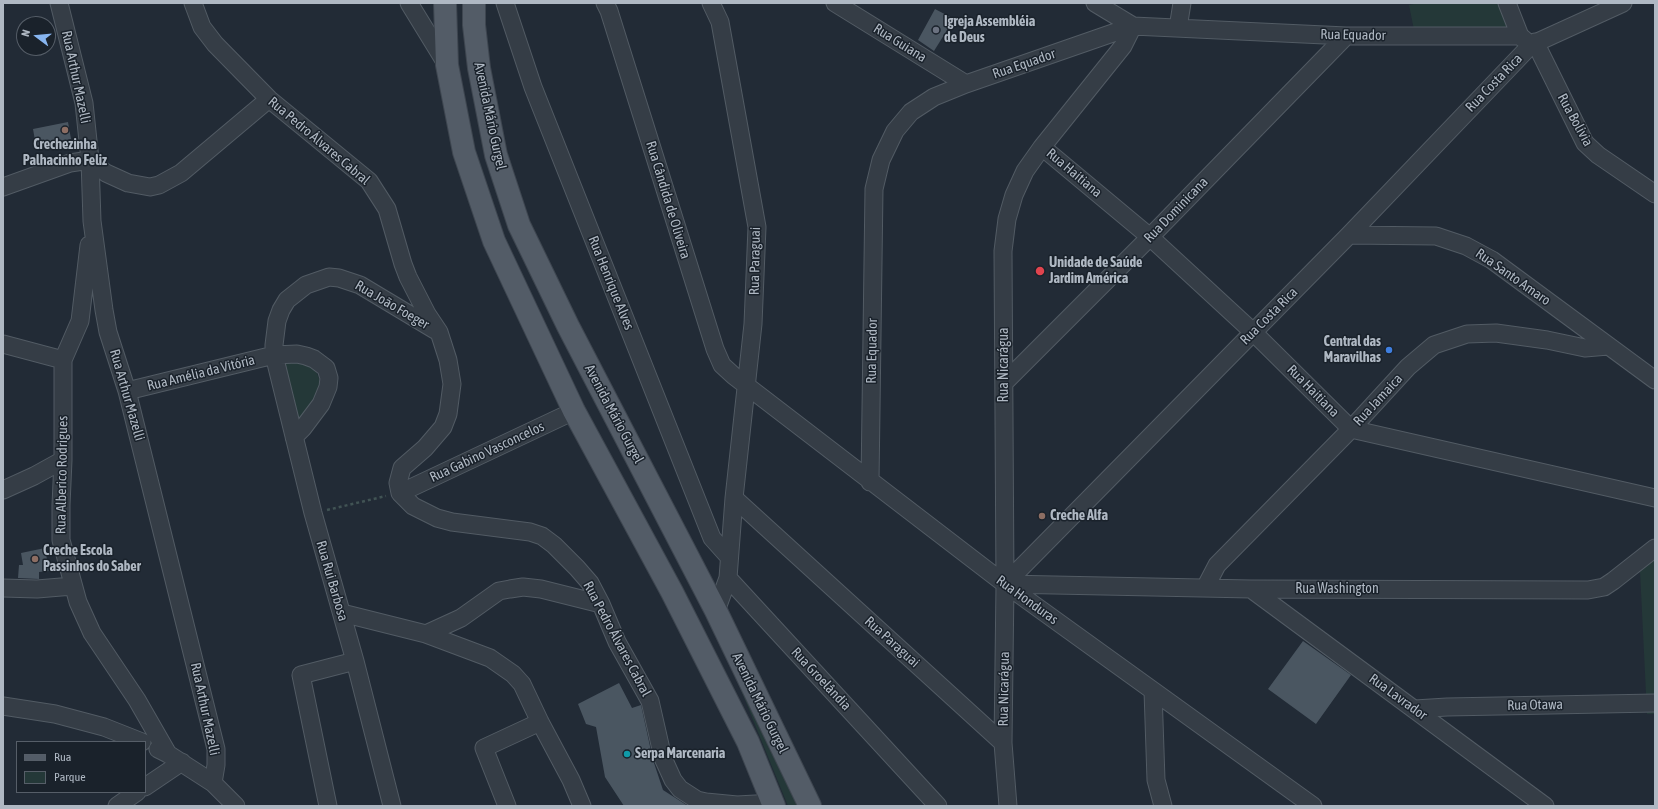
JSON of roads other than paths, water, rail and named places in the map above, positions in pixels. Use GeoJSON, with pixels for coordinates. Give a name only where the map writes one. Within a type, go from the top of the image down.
{"type":"FeatureCollection","features":[{"type":"Feature","properties":{"kind":"main road","name":"Avenida Mário Gurgel"},"geometry":{"type":"LineString","coordinates":[[445,3],[447,65],[464,152],[494,241],[574,411],[672,592],[748,742],[774,805]]}},
{"type":"Feature","properties":{"kind":"main road","name":"Avenida Mário Gurgel"},"geometry":{"type":"LineString","coordinates":[[474,3],[474,25],[479,68],[496,155],[519,225],[568,326],[716,611],[810,806]]}},
{"type":"Feature","properties":{"kind":"street","name":"Rua Arthur Mazelli"},"geometry":{"type":"LineString","coordinates":[[59,3],[84,103],[90,160],[92,221],[106,319],[127,391],[216,748],[216,765],[213,783]]}},
{"type":"Feature","properties":{"kind":"street","name":"Rua Pedro Álvares Cabral"},"geometry":{"type":"LineString","coordinates":[[193,3],[202,27],[216,44],[269,99],[369,181],[387,209],[408,277],[427,314],[439,332],[452,378],[451,398],[448,414],[443,426],[430,443],[402,468],[395,494],[437,518],[452,522],[530,532],[542,536],[554,545],[590,583],[601,604],[617,642],[650,701],[663,758],[673,780],[680,789],[687,795],[706,802],[737,805],[774,805]]}},
{"type":"Feature","properties":{"kind":"street"},"geometry":{"type":"LineString","coordinates":[[409,3],[447,65]]}},
{"type":"Feature","properties":{"kind":"street","name":"Rua Henrique Alves"},"geometry":{"type":"LineString","coordinates":[[505,3],[533,87],[712,538],[729,557]]}},
{"type":"Feature","properties":{"kind":"street","name":"Rua Cândida de Oliveira"},"geometry":{"type":"LineString","coordinates":[[605,3],[715,349],[722,365],[747,387]]}},
{"type":"Feature","properties":{"kind":"street","name":"Rua Paraguai"},"geometry":{"type":"LineString","coordinates":[[711,3],[720,22],[757,227],[753,324],[734,498],[728,578]]}},
{"type":"Feature","properties":{"kind":"street","name":"Rua Guiana"},"geometry":{"type":"LineString","coordinates":[[835,3],[966,84]]}},
{"type":"Feature","properties":{"kind":"street"},"geometry":{"type":"LineString","coordinates":[[1095,3],[1133,26]]}},
{"type":"Feature","properties":{"kind":"street"},"geometry":{"type":"LineString","coordinates":[[1178,28],[1182,3]]}},
{"type":"Feature","properties":{"kind":"street","name":"Rua Bolívia"},"geometry":{"type":"LineString","coordinates":[[1507,3],[1585,143],[1598,155],[1655,194]]}},
{"type":"Feature","properties":{"kind":"street"},"geometry":{"type":"LineString","coordinates":[[1529,41],[1624,3]]}},
{"type":"Feature","properties":{"kind":"street","name":"Rua Equador"},"geometry":{"type":"LineString","coordinates":[[870,482],[874,189],[881,160],[888,145],[895,131],[911,112],[934,98],[966,84],[1133,26],[1346,36],[1529,41]]}},
{"type":"Feature","properties":{"kind":"street","name":"Rua Nicarágua"},"geometry":{"type":"LineString","coordinates":[[1003,743],[1005,584],[1003,251],[1007,219],[1014,195],[1025,171],[1042,147],[1123,46],[1133,26]]}},
{"type":"Feature","properties":{"kind":"street","name":"Rua Dominicana"},"geometry":{"type":"LineString","coordinates":[[1004,383],[1150,237],[1346,36]]}},
{"type":"Feature","properties":{"kind":"street","name":"Rua Costa Rica"},"geometry":{"type":"LineString","coordinates":[[1005,584],[1349,235],[1529,41]]}},
{"type":"Feature","properties":{"kind":"street"},"geometry":{"type":"LineString","coordinates":[[3,187],[70,163],[90,160],[106,173],[128,183],[150,187],[159,185],[181,173],[269,99]]}},
{"type":"Feature","properties":{"kind":"street","name":"Rua Haitiana"},"geometry":{"type":"LineString","coordinates":[[1042,147],[1150,237],[1253,332],[1351,429],[1655,498]]}},
{"type":"Feature","properties":{"kind":"street","name":"Rua Alberico Rodrigues"},"geometry":{"type":"LineString","coordinates":[[92,221],[80,321],[63,360],[64,460],[60,540],[78,602],[92,633],[175,758]]}},
{"type":"Feature","properties":{"kind":"street","name":"Rua Santo Amaro"},"geometry":{"type":"LineString","coordinates":[[1349,235],[1436,236],[1466,246],[1492,260],[1655,380]]}},
{"type":"Feature","properties":{"kind":"street","name":"Rua João Foeger"},"geometry":{"type":"LineString","coordinates":[[274,355],[277,321],[287,300],[306,286],[329,277],[339,278],[360,286],[439,332]]}},
{"type":"Feature","properties":{"kind":"street"},"geometry":{"type":"LineString","coordinates":[[80,321],[87,314],[92,313],[106,319]]}},
{"type":"Feature","properties":{"kind":"street","name":"Rua Jamaica"},"geometry":{"type":"LineString","coordinates":[[1205,588],[1217,565],[1351,429],[1408,367],[1434,345],[1467,334],[1496,333],[1546,340],[1585,348],[1608,346]]}},
{"type":"Feature","properties":{"kind":"street"},"geometry":{"type":"LineString","coordinates":[[3,344],[63,360]]}},
{"type":"Feature","properties":{"kind":"street","name":"Rua Amélia da Vitória"},"geometry":{"type":"LineString","coordinates":[[127,391],[274,355],[297,354],[314,359],[326,368],[329,378],[326,394],[321,404],[303,428],[294,437]]}},
{"type":"Feature","properties":{"kind":"street","name":"Rua Rui Barbosa"},"geometry":{"type":"LineString","coordinates":[[274,355],[313,513],[355,662],[388,804]]}},
{"type":"Feature","properties":{"kind":"street","name":"Rua Honduras"},"geometry":{"type":"LineString","coordinates":[[747,387],[1005,584],[1313,806]]}},
{"type":"Feature","properties":{"kind":"street","name":"Rua Gabino Vasconcelos"},"geometry":{"type":"LineString","coordinates":[[395,494],[574,411]]}},
{"type":"Feature","properties":{"kind":"street"},"geometry":{"type":"LineString","coordinates":[[3,490],[64,460]]}},
{"type":"Feature","properties":{"kind":"street","name":"Rua Paraguai"},"geometry":{"type":"LineString","coordinates":[[734,498],[1003,743]]}},
{"type":"Feature","properties":{"kind":"street","name":"Rua Washington"},"geometry":{"type":"LineString","coordinates":[[1005,584],[1251,589],[1588,590],[1604,587],[1655,548]]}},
{"type":"Feature","properties":{"kind":"street"},"geometry":{"type":"LineString","coordinates":[[716,611],[728,578]]}},
{"type":"Feature","properties":{"kind":"street","name":"Rua Groelândia"},"geometry":{"type":"LineString","coordinates":[[728,578],[938,806]]}},
{"type":"Feature","properties":{"kind":"street"},"geometry":{"type":"LineString","coordinates":[[3,588],[37,589],[73,586]]}},
{"type":"Feature","properties":{"kind":"street"},"geometry":{"type":"LineString","coordinates":[[426,634],[461,618],[480,603],[499,591],[510,589],[523,587],[541,589],[601,604]]}},
{"type":"Feature","properties":{"kind":"street","name":"Rua Lavrador"},"geometry":{"type":"LineString","coordinates":[[1251,589],[1545,806]]}},
{"type":"Feature","properties":{"kind":"street"},"geometry":{"type":"LineString","coordinates":[[342,613],[384,622],[426,634],[480,653],[503,665],[522,684],[540,722],[571,780],[582,806]]}},
{"type":"Feature","properties":{"kind":"street"},"geometry":{"type":"LineString","coordinates":[[328,806],[301,674],[355,662]]}},
{"type":"Feature","properties":{"kind":"street"},"geometry":{"type":"LineString","coordinates":[[1153,691],[1156,780],[1163,806]]}},
{"type":"Feature","properties":{"kind":"street","name":"Rua Otawa"},"geometry":{"type":"LineString","coordinates":[[1415,709],[1655,703]]}},
{"type":"Feature","properties":{"kind":"street"},"geometry":{"type":"LineString","coordinates":[[3,706],[55,714],[104,726],[140,741]]}},
{"type":"Feature","properties":{"kind":"street"},"geometry":{"type":"LineString","coordinates":[[507,806],[484,748],[540,722]]}},
{"type":"Feature","properties":{"kind":"street"},"geometry":{"type":"LineString","coordinates":[[1003,743],[1008,806]]}},
{"type":"Feature","properties":{"kind":"street"},"geometry":{"type":"LineString","coordinates":[[146,744],[175,758],[213,783],[236,806]]}},
{"type":"Feature","properties":{"kind":"street"},"geometry":{"type":"LineString","coordinates":[[146,786],[175,758]]}},
{"type":"Feature","properties":{"kind":"street"},"geometry":{"type":"LineString","coordinates":[[117,806],[136,793]]}},
{"type":"Feature","properties":{"kind":"place","name":"Igreja Assembléia de Deus"},"geometry":{"type":"Point","coordinates":[936,30]}},
{"type":"Feature","properties":{"kind":"place","name":"Crechezinha Palhacinho Feliz"},"geometry":{"type":"Point","coordinates":[65,130]}},
{"type":"Feature","properties":{"kind":"place","name":"Unidade de Saúde Jardim América"},"geometry":{"type":"Point","coordinates":[1040,271]}},
{"type":"Feature","properties":{"kind":"place","name":"Central das Maravilhas"},"geometry":{"type":"Point","coordinates":[1389,350]}},
{"type":"Feature","properties":{"kind":"place","name":"Creche Alfa"},"geometry":{"type":"Point","coordinates":[1042,516]}},
{"type":"Feature","properties":{"kind":"place","name":"Creche Escola Passinhos do Saber"},"geometry":{"type":"Point","coordinates":[35,559]}},
{"type":"Feature","properties":{"kind":"place","name":"Serpa Marcenaria"},"geometry":{"type":"Point","coordinates":[627,754]}}]}
